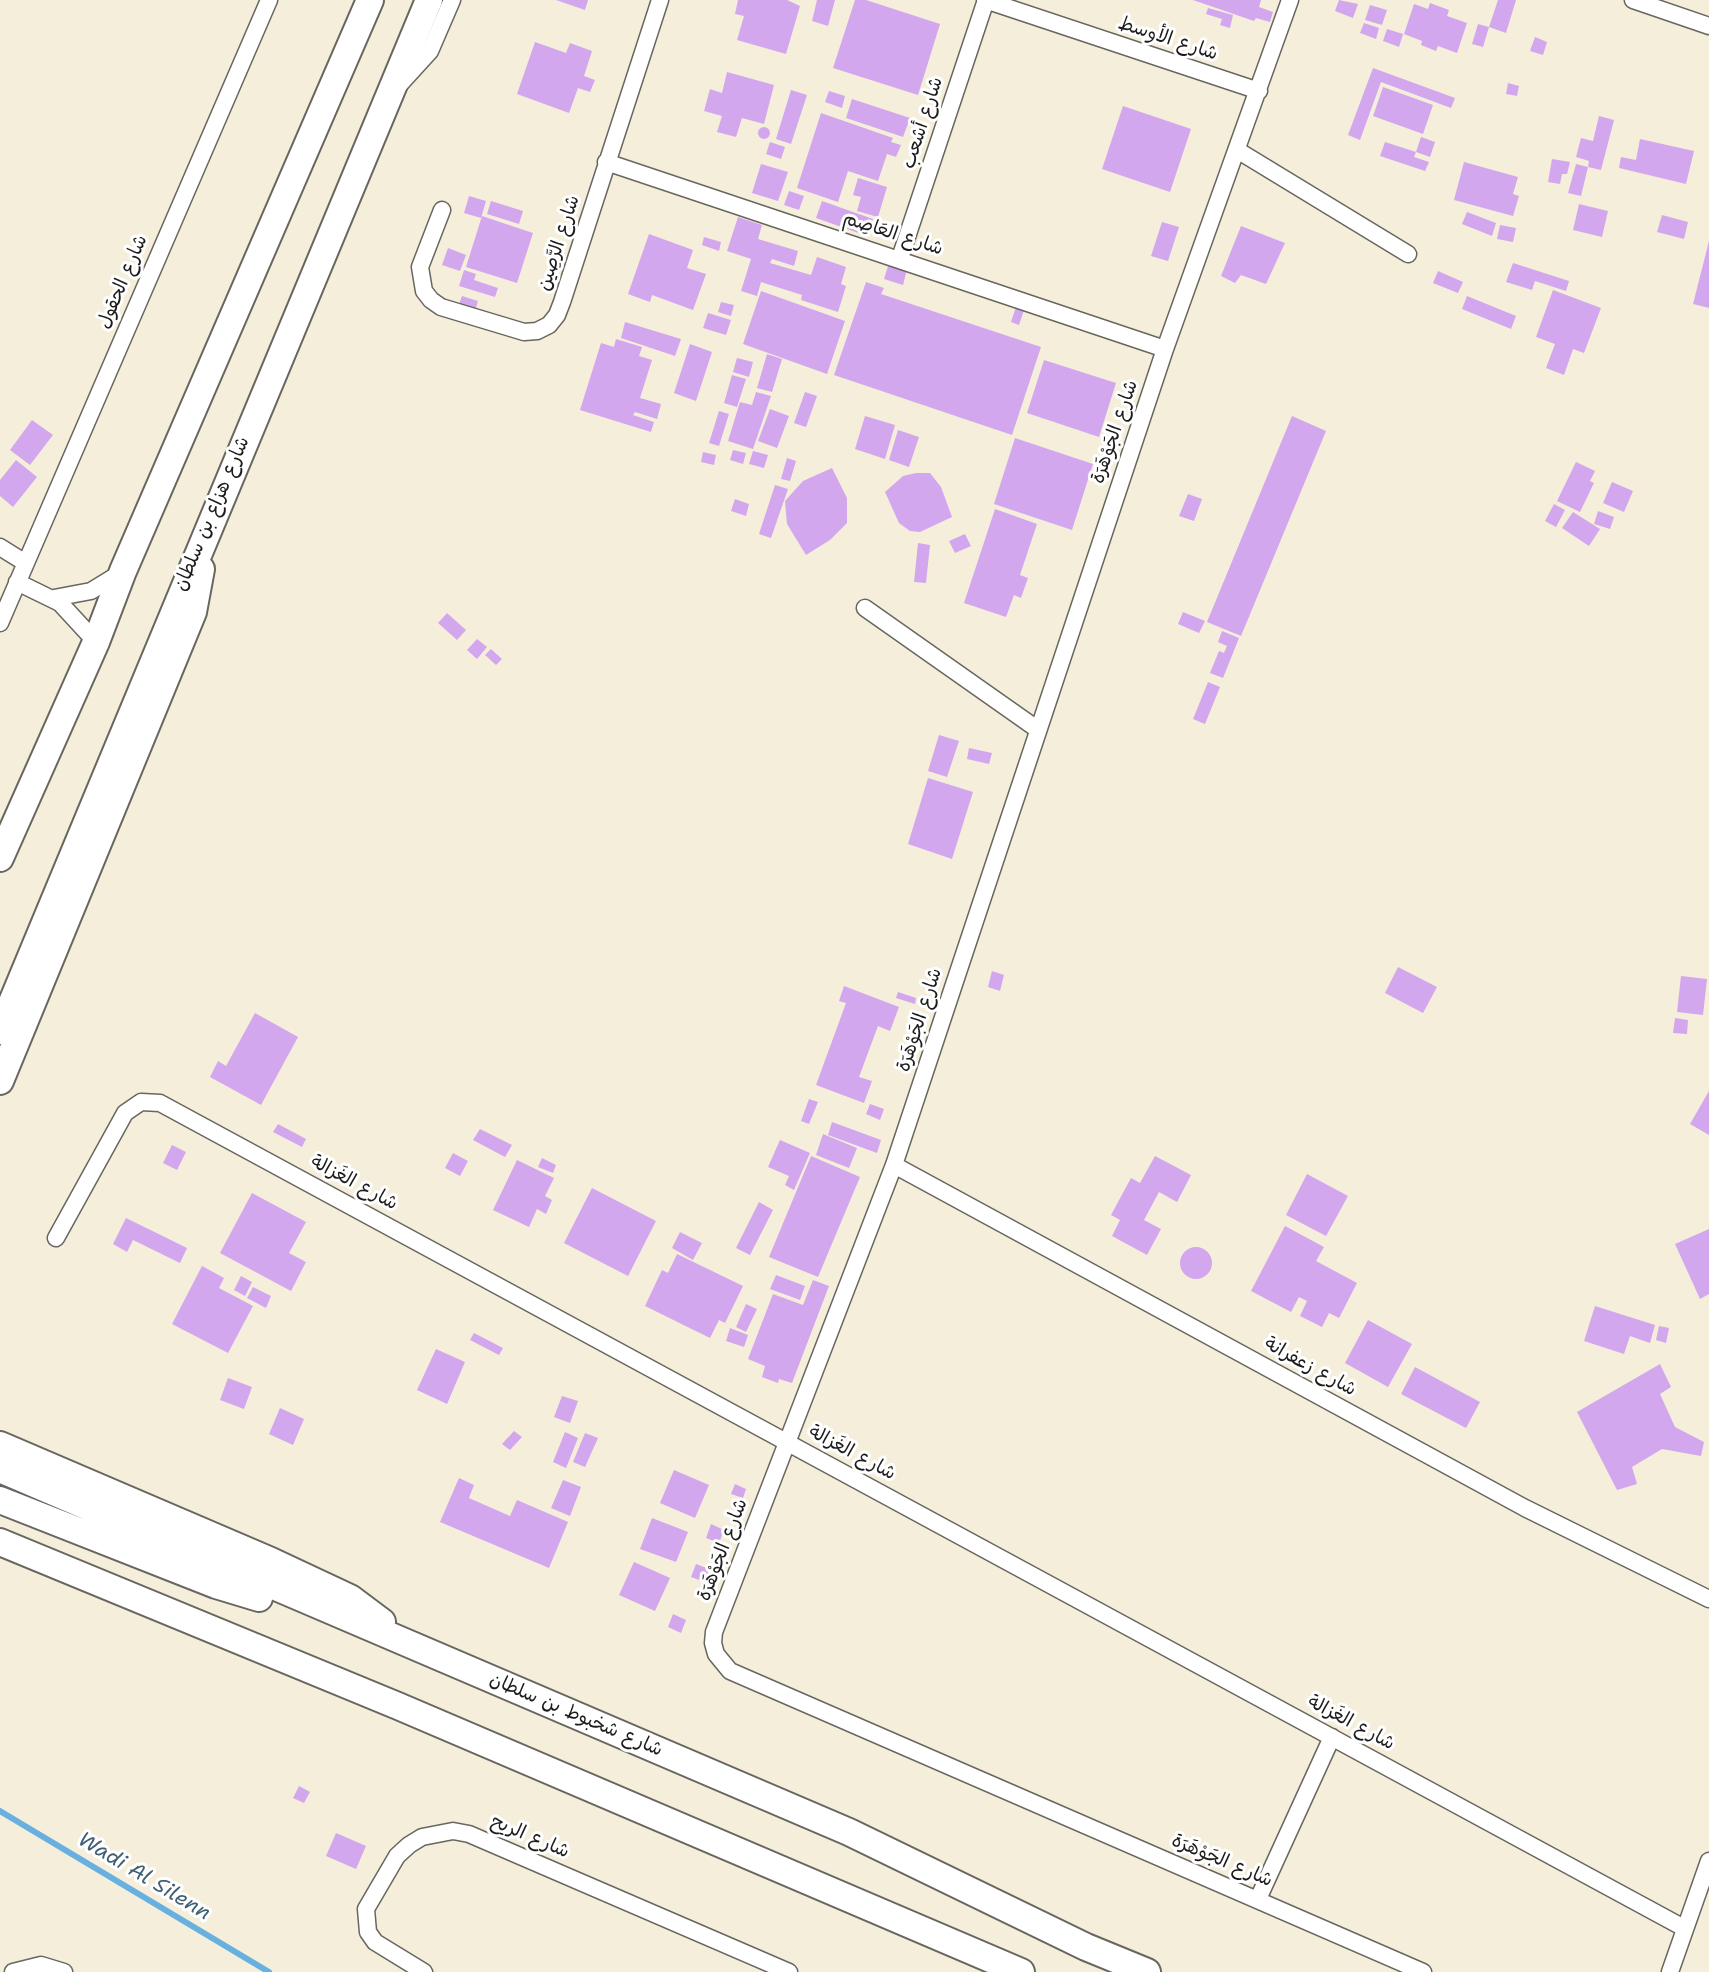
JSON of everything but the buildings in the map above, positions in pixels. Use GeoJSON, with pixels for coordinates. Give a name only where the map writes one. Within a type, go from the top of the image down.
{"type":"FeatureCollection","features":[{"type":"Feature","properties":{"kind":"main road"},"geometry":{"type":"LineString","coordinates":[[0,858],[96,642],[123,571],[370,0]]}},
{"type":"Feature","properties":{"kind":"main road","name":"شارع هزاع بن سلطان"},"geometry":{"type":"LineString","coordinates":[[0,1031],[200,543],[429,0]]}},
{"type":"Feature","properties":{"kind":"main road"},"geometry":{"type":"LineString","coordinates":[[0,1081],[193,612],[200,578],[200,543]]}},
{"type":"Feature","properties":{"kind":"main road"},"geometry":{"type":"LineString","coordinates":[[0,1445],[271,1561],[350,1598],[376,1616],[394,1637]]}},
{"type":"Feature","properties":{"kind":"main road","name":"شارع شخبوط بن سلطان"},"geometry":{"type":"LineString","coordinates":[[0,1469],[849,1832],[1086,1947],[1147,1972]]}},
{"type":"Feature","properties":{"kind":"main road"},"geometry":{"type":"LineString","coordinates":[[0,1500],[216,1585],[295,1609],[350,1618]]}},
{"type":"Feature","properties":{"kind":"main road"},"geometry":{"type":"LineString","coordinates":[[0,1542],[475,1738],[1021,1972]]}},
{"type":"Feature","properties":{"kind":"street","name":"شارع الحقول"},"geometry":{"type":"LineString","coordinates":[[0,623],[24,562],[269,0]]}},
{"type":"Feature","properties":{"kind":"street"},"geometry":{"type":"LineString","coordinates":[[388,93],[404,81],[430,51],[452,0]]}},
{"type":"Feature","properties":{"kind":"street","name":"شارع الرَّصِين"},"geometry":{"type":"LineString","coordinates":[[442,210],[420,267],[424,291],[441,306],[510,329],[537,331],[558,315],[660,0]]}},
{"type":"Feature","properties":{"kind":"street","name":"شارع الأوسط"},"geometry":{"type":"LineString","coordinates":[[985,0],[1259,91]]}},
{"type":"Feature","properties":{"kind":"street","name":"شارع أشعب"},"geometry":{"type":"LineString","coordinates":[[900,258],[985,0]]}},
{"type":"Feature","properties":{"kind":"street","name":"شارع الجَوْهَرَة"},"geometry":{"type":"LineString","coordinates":[[1290,0],[1165,349],[894,1164],[714,1632],[713,1643],[722,1663],[730,1671],[1423,1972]]}},
{"type":"Feature","properties":{"kind":"street"},"geometry":{"type":"LineString","coordinates":[[1633,0],[1709,26]]}},
{"type":"Feature","properties":{"kind":"street"},"geometry":{"type":"LineString","coordinates":[[1237,150],[1408,254]]}},
{"type":"Feature","properties":{"kind":"street","name":"شارع العَاصِم"},"geometry":{"type":"LineString","coordinates":[[606,162],[900,258],[1165,349]]}},
{"type":"Feature","properties":{"kind":"street"},"geometry":{"type":"LineString","coordinates":[[0,547],[24,562]]}},
{"type":"Feature","properties":{"kind":"street"},"geometry":{"type":"LineString","coordinates":[[54,598],[91,591],[123,571]]}},
{"type":"Feature","properties":{"kind":"street"},"geometry":{"type":"LineString","coordinates":[[17,582],[54,598],[96,642]]}},
{"type":"Feature","properties":{"kind":"street"},"geometry":{"type":"LineString","coordinates":[[865,608],[1037,729]]}},
{"type":"Feature","properties":{"kind":"street","name":"شارع الغَزالة"},"geometry":{"type":"LineString","coordinates":[[56,1238],[125,1113],[141,1102],[160,1103],[1684,1928]]}},
{"type":"Feature","properties":{"kind":"street","name":"شارع زعفرانة"},"geometry":{"type":"LineString","coordinates":[[894,1164],[1525,1508],[1709,1599]]}},
{"type":"Feature","properties":{"kind":"street"},"geometry":{"type":"LineString","coordinates":[[1258,1899],[1332,1737]]}},
{"type":"Feature","properties":{"kind":"street","name":"شارع الريح"},"geometry":{"type":"LineString","coordinates":[[424,1972],[375,1942],[368,1932],[366,1909],[397,1856],[409,1845],[437,1832],[453,1831],[469,1834],[789,1972]]}},
{"type":"Feature","properties":{"kind":"street"},"geometry":{"type":"LineString","coordinates":[[1670,1972],[1709,1861]]}},
{"type":"Feature","properties":{"kind":"street"},"geometry":{"type":"LineString","coordinates":[[13,1972],[41,1965],[64,1972]]}},
{"type":"Feature","properties":{"kind":"waterway","name":"Wadi Al Silenn"},"geometry":{"type":"LineString","coordinates":[[0,1811],[269,1972]]}}]}
